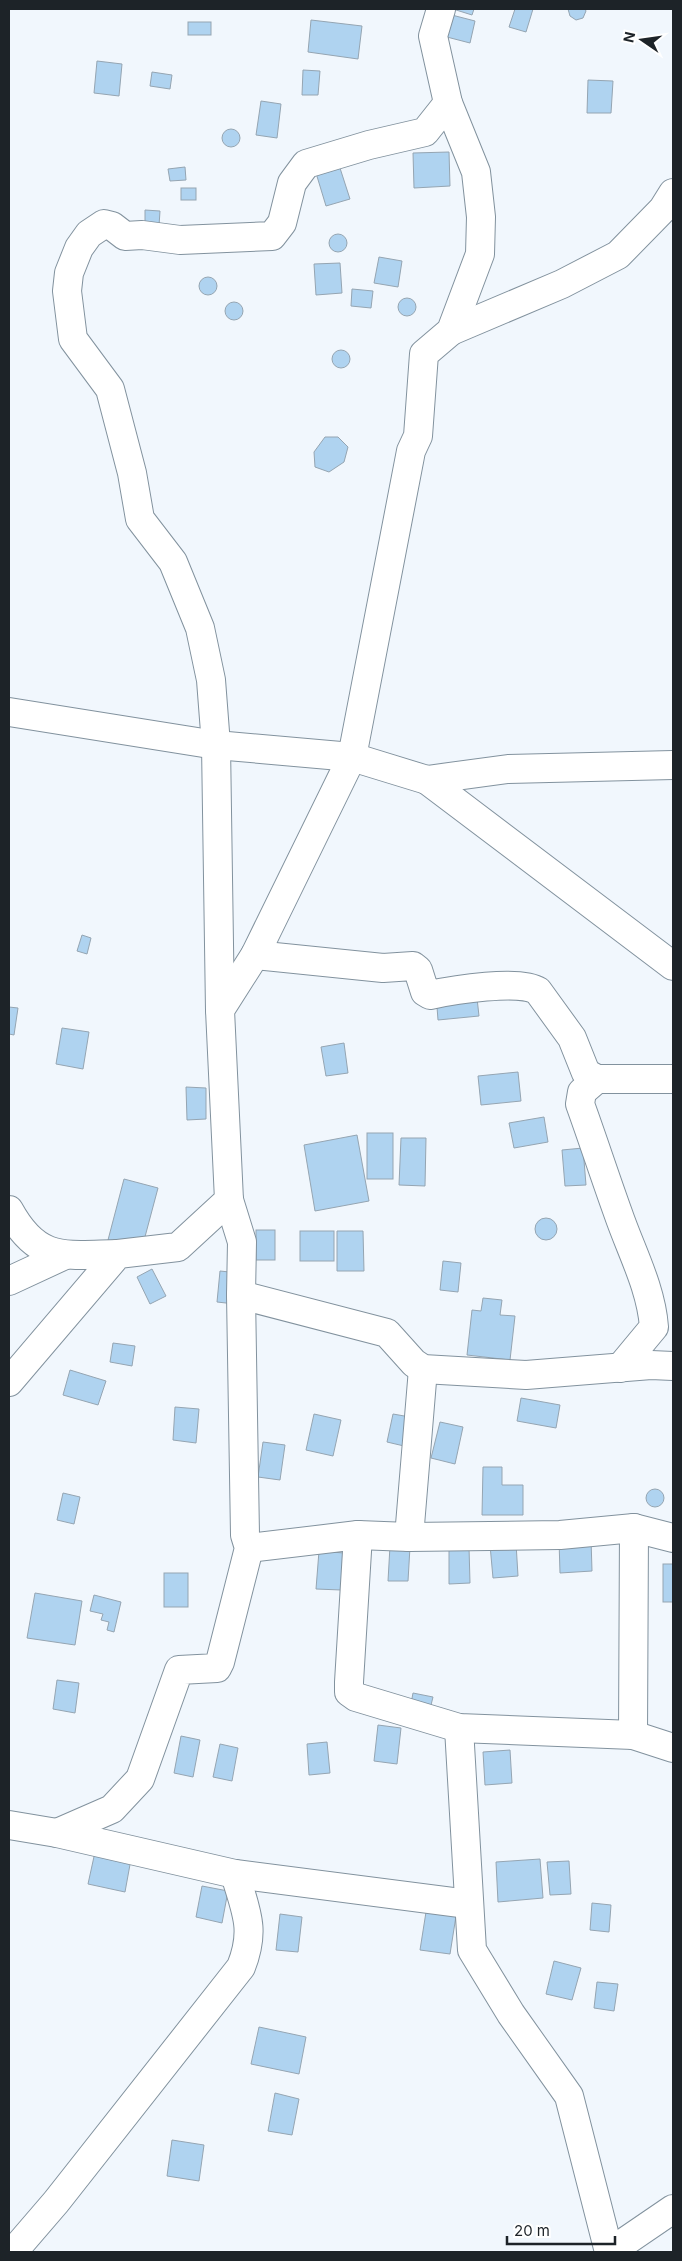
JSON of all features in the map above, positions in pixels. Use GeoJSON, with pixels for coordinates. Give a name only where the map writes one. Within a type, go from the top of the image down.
{"type":"FeatureCollection","features":[{"type":"Feature","properties":{"kind":"street"},"geometry":{"type":"LineString","coordinates":[[441,9],[433,36],[448,103],[476,172],[481,217],[480,254],[451,331]]}},
{"type":"Feature","properties":{"kind":"street"},"geometry":{"type":"LineString","coordinates":[[57,1833],[112,1809],[140,1779],[179,1670],[216,1668],[248,1548],[245,1535],[241,1294],[242,1242],[229,1200],[220,1010],[216,746],[211,680],[200,628],[173,562],[140,519],[132,473],[110,389],[74,339],[68,291],[69,273],[89,234],[104,224],[112,226],[125,236],[142,235],[180,240],[272,236],[282,223],[292,183],[306,164],[368,145],[425,132],[448,103]]}},
{"type":"Feature","properties":{"kind":"street"},"geometry":{"type":"LineString","coordinates":[[220,1010],[255,956],[352,757],[411,451],[418,436],[424,354],[451,331],[562,284],[618,256],[663,208],[673,193]]}},
{"type":"Feature","properties":{"kind":"street"},"geometry":{"type":"LineString","coordinates":[[9,712],[216,746],[352,757],[427,780],[673,966]]}},
{"type":"Feature","properties":{"kind":"street"},"geometry":{"type":"LineString","coordinates":[[427,780],[508,769],[673,765]]}},
{"type":"Feature","properties":{"kind":"street"},"geometry":{"type":"LineString","coordinates":[[255,956],[383,968],[416,967],[425,992],[430,995],[501,985],[515,984],[533,987],[538,991],[572,1038],[586,1073],[597,1079],[673,1079]]}},
{"type":"Feature","properties":{"kind":"street"},"geometry":{"type":"LineString","coordinates":[[597,1079],[582,1092],[580,1104],[617,1212],[650,1296],[654,1327],[620,1368]]}},
{"type":"Feature","properties":{"kind":"street"},"geometry":{"type":"LineString","coordinates":[[9,1210],[19,1229],[28,1238],[49,1251],[65,1255],[118,1254],[178,1247],[229,1200]]}},
{"type":"Feature","properties":{"kind":"street"},"geometry":{"type":"LineString","coordinates":[[9,1382],[118,1254]]}},
{"type":"Feature","properties":{"kind":"street"},"geometry":{"type":"LineString","coordinates":[[9,1281],[65,1255]]}},
{"type":"Feature","properties":{"kind":"street"},"geometry":{"type":"LineString","coordinates":[[241,1294],[386,1333],[414,1363],[423,1369],[526,1375],[673,1366]]}},
{"type":"Feature","properties":{"kind":"street"},"geometry":{"type":"LineString","coordinates":[[410,1538],[423,1369]]}},
{"type":"Feature","properties":{"kind":"street"},"geometry":{"type":"LineString","coordinates":[[248,1548],[358,1535],[410,1538],[560,1535],[634,1528],[673,1538]]}},
{"type":"Feature","properties":{"kind":"street"},"geometry":{"type":"LineString","coordinates":[[633,1734],[634,1528]]}},
{"type":"Feature","properties":{"kind":"street"},"geometry":{"type":"LineString","coordinates":[[358,1535],[350,1692],[356,1697],[459,1728],[633,1734],[673,1748]]}},
{"type":"Feature","properties":{"kind":"street"},"geometry":{"type":"LineString","coordinates":[[459,1728],[472,1950],[511,2014],[569,2096],[610,2252],[673,2209]]}},
{"type":"Feature","properties":{"kind":"street"},"geometry":{"type":"LineString","coordinates":[[9,1825],[57,1833],[235,1874],[468,1904]]}},
{"type":"Feature","properties":{"kind":"street"},"geometry":{"type":"LineString","coordinates":[[13,2252],[56,2202],[241,1967],[248,1948],[250,1934],[235,1874]]}},
{"type":"Feature","properties":{"kind":"building"},"geometry":{"type":"Polygon","coordinates":[[[453,9],[474,9],[472,15],[453,9]]]}},
{"type":"Feature","properties":{"kind":"building"},"geometry":{"type":"Polygon","coordinates":[[[515,9],[533,9],[526,32],[509,27],[515,9]]]}},
{"type":"Feature","properties":{"kind":"building"},"geometry":{"type":"Polygon","coordinates":[[[568,9],[585,9],[586,11],[583,18],[576,20],[570,16],[568,9]]]}},
{"type":"Feature","properties":{"kind":"building"},"geometry":{"type":"Polygon","coordinates":[[[448,14],[475,21],[470,43],[443,36],[448,14]]]}},
{"type":"Feature","properties":{"kind":"building"},"geometry":{"type":"Polygon","coordinates":[[[311,20],[362,26],[358,59],[308,52],[311,20]]]}},
{"type":"Feature","properties":{"kind":"building"},"geometry":{"type":"Polygon","coordinates":[[[188,22],[211,22],[211,35],[188,35],[188,22]]]}},
{"type":"Feature","properties":{"kind":"building"},"geometry":{"type":"Polygon","coordinates":[[[97,61],[122,64],[119,96],[94,93],[97,61]]]}},
{"type":"Feature","properties":{"kind":"building"},"geometry":{"type":"Polygon","coordinates":[[[303,70],[320,71],[318,95],[302,95],[303,70]]]}},
{"type":"Feature","properties":{"kind":"building"},"geometry":{"type":"Polygon","coordinates":[[[152,72],[172,75],[170,89],[150,86],[152,72]]]}},
{"type":"Feature","properties":{"kind":"building"},"geometry":{"type":"Polygon","coordinates":[[[588,80],[613,81],[611,113],[587,113],[588,80]]]}},
{"type":"Feature","properties":{"kind":"building"},"geometry":{"type":"Polygon","coordinates":[[[261,101],[281,104],[277,138],[256,135],[261,101]]]}},
{"type":"Feature","properties":{"kind":"building"},"geometry":{"type":"Polygon","coordinates":[[[231,129],[237,132],[240,138],[237,144],[231,147],[225,144],[222,138],[225,132],[231,129]]]}},
{"type":"Feature","properties":{"kind":"building"},"geometry":{"type":"Polygon","coordinates":[[[449,152],[450,186],[414,188],[413,153],[449,152]]]}},
{"type":"Feature","properties":{"kind":"building"},"geometry":{"type":"Polygon","coordinates":[[[339,165],[350,199],[326,206],[316,173],[339,165]]]}},
{"type":"Feature","properties":{"kind":"building"},"geometry":{"type":"Polygon","coordinates":[[[185,167],[186,180],[170,181],[168,169],[185,167]]]}},
{"type":"Feature","properties":{"kind":"building"},"geometry":{"type":"Polygon","coordinates":[[[181,188],[196,188],[196,200],[181,200],[181,188]]]}},
{"type":"Feature","properties":{"kind":"building"},"geometry":{"type":"Polygon","coordinates":[[[145,210],[160,211],[159,226],[145,225],[145,210]]]}},
{"type":"Feature","properties":{"kind":"building"},"geometry":{"type":"Polygon","coordinates":[[[338,234],[344,237],[347,243],[344,249],[338,252],[332,249],[329,243],[332,237],[338,234]]]}},
{"type":"Feature","properties":{"kind":"building"},"geometry":{"type":"Polygon","coordinates":[[[379,257],[402,261],[398,287],[374,283],[379,257]]]}},
{"type":"Feature","properties":{"kind":"building"},"geometry":{"type":"Polygon","coordinates":[[[340,263],[342,293],[316,295],[314,264],[340,263]]]}},
{"type":"Feature","properties":{"kind":"building"},"geometry":{"type":"Polygon","coordinates":[[[208,277],[214,280],[217,286],[214,292],[208,295],[202,292],[199,286],[202,280],[208,277]]]}},
{"type":"Feature","properties":{"kind":"building"},"geometry":{"type":"Polygon","coordinates":[[[352,289],[373,291],[371,308],[351,306],[352,289]]]}},
{"type":"Feature","properties":{"kind":"building"},"geometry":{"type":"Polygon","coordinates":[[[407,298],[413,301],[416,307],[413,313],[407,316],[401,313],[398,307],[401,301],[407,298]]]}},
{"type":"Feature","properties":{"kind":"building"},"geometry":{"type":"Polygon","coordinates":[[[234,302],[240,305],[243,311],[240,317],[234,320],[228,317],[225,311],[228,305],[234,302]]]}},
{"type":"Feature","properties":{"kind":"building"},"geometry":{"type":"Polygon","coordinates":[[[341,350],[347,353],[350,359],[347,365],[341,368],[335,365],[332,359],[335,353],[341,350]]]}},
{"type":"Feature","properties":{"kind":"building"},"geometry":{"type":"Polygon","coordinates":[[[325,437],[338,437],[348,447],[344,462],[329,472],[315,467],[314,452],[325,437]]]}},
{"type":"Feature","properties":{"kind":"building"},"geometry":{"type":"Polygon","coordinates":[[[82,935],[91,938],[87,954],[77,951],[82,935]]]}},
{"type":"Feature","properties":{"kind":"building"},"geometry":{"type":"Polygon","coordinates":[[[476,989],[479,1016],[438,1020],[436,994],[476,989]]]}},
{"type":"Feature","properties":{"kind":"building"},"geometry":{"type":"Polygon","coordinates":[[[9,1007],[18,1008],[14,1035],[9,1034],[9,1007]]]}},
{"type":"Feature","properties":{"kind":"building"},"geometry":{"type":"Polygon","coordinates":[[[62,1028],[89,1032],[83,1069],[56,1064],[62,1028]]]}},
{"type":"Feature","properties":{"kind":"building"},"geometry":{"type":"Polygon","coordinates":[[[344,1043],[348,1073],[326,1076],[321,1047],[344,1043]]]}},
{"type":"Feature","properties":{"kind":"building"},"geometry":{"type":"Polygon","coordinates":[[[518,1072],[521,1101],[481,1105],[478,1076],[518,1072]]]}},
{"type":"Feature","properties":{"kind":"building"},"geometry":{"type":"Polygon","coordinates":[[[186,1087],[206,1088],[206,1119],[187,1120],[186,1087]]]}},
{"type":"Feature","properties":{"kind":"building"},"geometry":{"type":"Polygon","coordinates":[[[544,1117],[548,1142],[514,1148],[509,1123],[544,1117]]]}},
{"type":"Feature","properties":{"kind":"building"},"geometry":{"type":"Polygon","coordinates":[[[367,1133],[393,1133],[393,1179],[367,1179],[367,1133]]]}},
{"type":"Feature","properties":{"kind":"building"},"geometry":{"type":"Polygon","coordinates":[[[357,1135],[369,1201],[315,1211],[304,1145],[357,1135]]]}},
{"type":"Feature","properties":{"kind":"building"},"geometry":{"type":"Polygon","coordinates":[[[401,1138],[426,1138],[425,1186],[399,1185],[401,1138]]]}},
{"type":"Feature","properties":{"kind":"building"},"geometry":{"type":"Polygon","coordinates":[[[583,1148],[586,1185],[565,1186],[562,1150],[583,1148]]]}},
{"type":"Feature","properties":{"kind":"building"},"geometry":{"type":"Polygon","coordinates":[[[124,1179],[158,1188],[142,1248],[108,1240],[124,1179]]]}},
{"type":"Feature","properties":{"kind":"building"},"geometry":{"type":"Polygon","coordinates":[[[546,1218],[554,1221],[557,1229],[554,1237],[546,1240],[538,1237],[535,1229],[538,1221],[546,1218]]]}},
{"type":"Feature","properties":{"kind":"building"},"geometry":{"type":"Polygon","coordinates":[[[256,1230],[275,1230],[275,1260],[256,1260],[256,1230]]]}},
{"type":"Feature","properties":{"kind":"building"},"geometry":{"type":"Polygon","coordinates":[[[300,1231],[334,1231],[334,1261],[300,1261],[300,1231]]]}},
{"type":"Feature","properties":{"kind":"building"},"geometry":{"type":"Polygon","coordinates":[[[337,1231],[363,1231],[364,1271],[337,1271],[337,1231]]]}},
{"type":"Feature","properties":{"kind":"building"},"geometry":{"type":"Polygon","coordinates":[[[443,1261],[461,1263],[458,1292],[440,1290],[443,1261]]]}},
{"type":"Feature","properties":{"kind":"building"},"geometry":{"type":"Polygon","coordinates":[[[152,1269],[166,1296],[150,1304],[137,1277],[152,1269]]]}},
{"type":"Feature","properties":{"kind":"building"},"geometry":{"type":"Polygon","coordinates":[[[220,1271],[239,1273],[235,1304],[217,1302],[220,1271]]]}},
{"type":"Feature","properties":{"kind":"building"},"geometry":{"type":"Polygon","coordinates":[[[483,1298],[502,1300],[500,1315],[515,1316],[510,1360],[467,1355],[472,1310],[481,1311],[483,1298]]]}},
{"type":"Feature","properties":{"kind":"building"},"geometry":{"type":"Polygon","coordinates":[[[113,1343],[135,1346],[132,1366],[110,1362],[113,1343]]]}},
{"type":"Feature","properties":{"kind":"building"},"geometry":{"type":"Polygon","coordinates":[[[70,1370],[106,1381],[98,1405],[63,1395],[70,1370]]]}},
{"type":"Feature","properties":{"kind":"building"},"geometry":{"type":"Polygon","coordinates":[[[521,1398],[560,1405],[556,1428],[517,1421],[521,1398]]]}},
{"type":"Feature","properties":{"kind":"building"},"geometry":{"type":"Polygon","coordinates":[[[175,1407],[199,1409],[196,1443],[173,1440],[175,1407]]]}},
{"type":"Feature","properties":{"kind":"building"},"geometry":{"type":"Polygon","coordinates":[[[314,1414],[341,1420],[333,1456],[306,1450],[314,1414]]]}},
{"type":"Feature","properties":{"kind":"building"},"geometry":{"type":"Polygon","coordinates":[[[393,1414],[410,1417],[404,1446],[387,1442],[393,1414]]]}},
{"type":"Feature","properties":{"kind":"building"},"geometry":{"type":"Polygon","coordinates":[[[440,1422],[463,1427],[455,1464],[431,1458],[440,1422]]]}},
{"type":"Feature","properties":{"kind":"building"},"geometry":{"type":"Polygon","coordinates":[[[263,1442],[285,1445],[280,1480],[258,1477],[263,1442]]]}},
{"type":"Feature","properties":{"kind":"building"},"geometry":{"type":"Polygon","coordinates":[[[483,1467],[502,1467],[502,1485],[523,1485],[523,1515],[482,1515],[483,1467]]]}},
{"type":"Feature","properties":{"kind":"building"},"geometry":{"type":"Polygon","coordinates":[[[655,1489],[661,1492],[664,1498],[661,1504],[655,1507],[649,1504],[646,1498],[649,1492],[655,1489]]]}},
{"type":"Feature","properties":{"kind":"building"},"geometry":{"type":"Polygon","coordinates":[[[63,1493],[80,1497],[74,1524],[57,1520],[63,1493]]]}},
{"type":"Feature","properties":{"kind":"building"},"geometry":{"type":"Polygon","coordinates":[[[591,1539],[592,1571],[560,1573],[559,1540],[591,1539]]]}},
{"type":"Feature","properties":{"kind":"building"},"geometry":{"type":"Polygon","coordinates":[[[516,1543],[518,1576],[493,1578],[490,1545],[516,1543]]]}},
{"type":"Feature","properties":{"kind":"building"},"geometry":{"type":"Polygon","coordinates":[[[390,1546],[410,1547],[408,1581],[388,1581],[390,1546]]]}},
{"type":"Feature","properties":{"kind":"building"},"geometry":{"type":"Polygon","coordinates":[[[469,1547],[470,1583],[449,1584],[449,1548],[469,1547]]]}},
{"type":"Feature","properties":{"kind":"building"},"geometry":{"type":"Polygon","coordinates":[[[319,1551],[344,1553],[341,1590],[316,1589],[319,1551]]]}},
{"type":"Feature","properties":{"kind":"building"},"geometry":{"type":"Polygon","coordinates":[[[663,1564],[673,1564],[673,1602],[663,1602],[663,1564]]]}},
{"type":"Feature","properties":{"kind":"building"},"geometry":{"type":"Polygon","coordinates":[[[164,1573],[188,1573],[188,1607],[164,1607],[164,1573]]]}},
{"type":"Feature","properties":{"kind":"building"},"geometry":{"type":"Polygon","coordinates":[[[35,1593],[82,1601],[75,1645],[27,1638],[35,1593]]]}},
{"type":"Feature","properties":{"kind":"building"},"geometry":{"type":"Polygon","coordinates":[[[94,1595],[121,1602],[114,1632],[107,1630],[109,1622],[101,1620],[103,1614],[90,1611],[94,1595]]]}},
{"type":"Feature","properties":{"kind":"building"},"geometry":{"type":"Polygon","coordinates":[[[57,1680],[79,1683],[75,1713],[53,1709],[57,1680]]]}},
{"type":"Feature","properties":{"kind":"building"},"geometry":{"type":"Polygon","coordinates":[[[413,1693],[433,1697],[429,1713],[410,1709],[413,1693]]]}},
{"type":"Feature","properties":{"kind":"building"},"geometry":{"type":"Polygon","coordinates":[[[378,1725],[401,1728],[397,1764],[374,1761],[378,1725]]]}},
{"type":"Feature","properties":{"kind":"building"},"geometry":{"type":"Polygon","coordinates":[[[181,1736],[200,1740],[193,1777],[174,1773],[181,1736]]]}},
{"type":"Feature","properties":{"kind":"building"},"geometry":{"type":"Polygon","coordinates":[[[327,1742],[330,1773],[309,1775],[307,1744],[327,1742]]]}},
{"type":"Feature","properties":{"kind":"building"},"geometry":{"type":"Polygon","coordinates":[[[220,1744],[238,1748],[232,1781],[213,1777],[220,1744]]]}},
{"type":"Feature","properties":{"kind":"building"},"geometry":{"type":"Polygon","coordinates":[[[510,1750],[512,1783],[485,1785],[483,1752],[510,1750]]]}},
{"type":"Feature","properties":{"kind":"building"},"geometry":{"type":"Polygon","coordinates":[[[95,1852],[131,1859],[125,1892],[88,1884],[95,1852]]]}},
{"type":"Feature","properties":{"kind":"building"},"geometry":{"type":"Polygon","coordinates":[[[540,1859],[543,1898],[498,1902],[496,1862],[540,1859]]]}},
{"type":"Feature","properties":{"kind":"building"},"geometry":{"type":"Polygon","coordinates":[[[569,1861],[571,1894],[550,1895],[547,1862],[569,1861]]]}},
{"type":"Feature","properties":{"kind":"building"},"geometry":{"type":"Polygon","coordinates":[[[202,1886],[228,1891],[222,1923],[196,1917],[202,1886]]]}},
{"type":"Feature","properties":{"kind":"building"},"geometry":{"type":"Polygon","coordinates":[[[592,1903],[611,1905],[609,1932],[590,1930],[592,1903]]]}},
{"type":"Feature","properties":{"kind":"building"},"geometry":{"type":"Polygon","coordinates":[[[426,1912],[456,1916],[450,1954],[420,1950],[426,1912]]]}},
{"type":"Feature","properties":{"kind":"building"},"geometry":{"type":"Polygon","coordinates":[[[280,1914],[302,1917],[298,1952],[276,1950],[280,1914]]]}},
{"type":"Feature","properties":{"kind":"building"},"geometry":{"type":"Polygon","coordinates":[[[554,1961],[581,1968],[572,2000],[546,1994],[554,1961]]]}},
{"type":"Feature","properties":{"kind":"building"},"geometry":{"type":"Polygon","coordinates":[[[597,1982],[618,1984],[614,2011],[594,2008],[597,1982]]]}},
{"type":"Feature","properties":{"kind":"building"},"geometry":{"type":"Polygon","coordinates":[[[259,2027],[306,2037],[299,2074],[251,2064],[259,2027]]]}},
{"type":"Feature","properties":{"kind":"building"},"geometry":{"type":"Polygon","coordinates":[[[275,2093],[299,2099],[292,2135],[268,2131],[275,2093]]]}},
{"type":"Feature","properties":{"kind":"building"},"geometry":{"type":"Polygon","coordinates":[[[172,2140],[204,2145],[199,2181],[167,2176],[172,2140]]]}}]}
